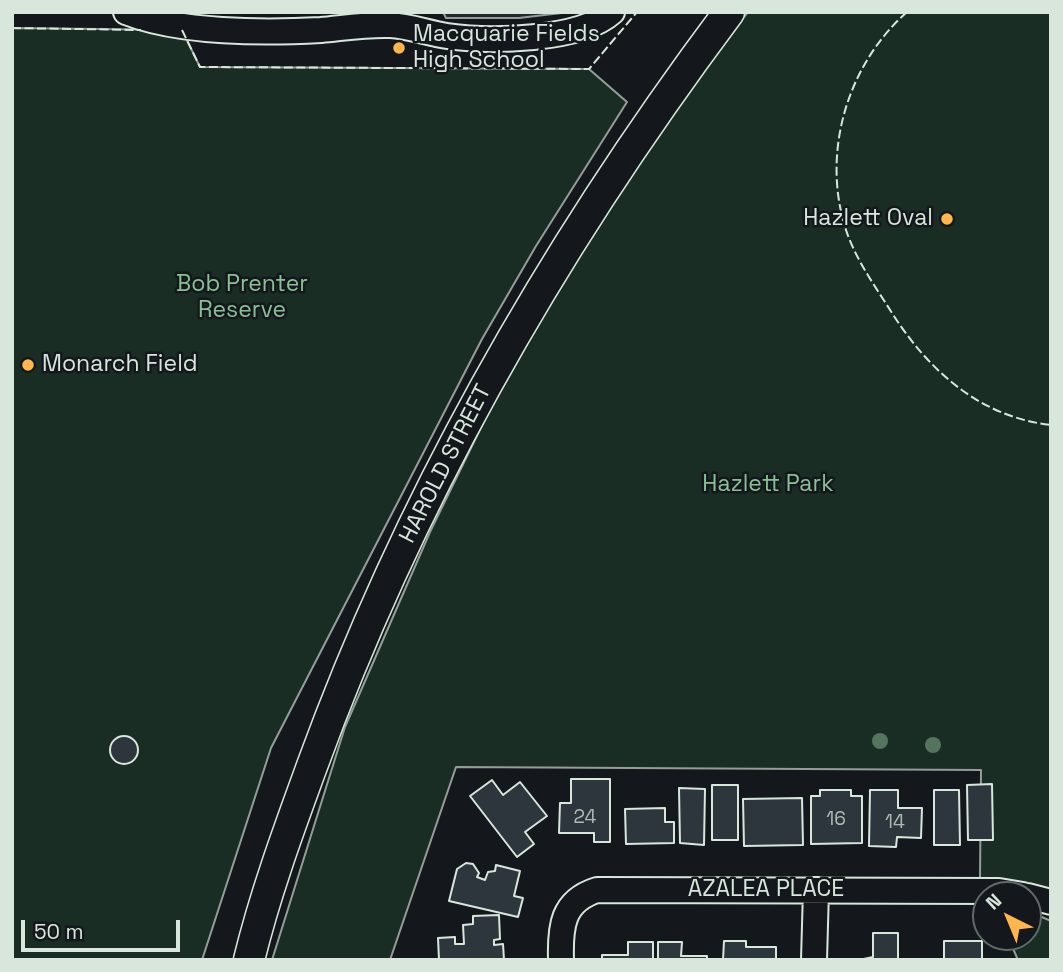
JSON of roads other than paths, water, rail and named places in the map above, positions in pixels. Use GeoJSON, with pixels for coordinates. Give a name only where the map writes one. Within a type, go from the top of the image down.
{"type":"FeatureCollection","features":[{"type":"Feature","properties":{"kind":"main road","name":"HAROLD STREET"},"geometry":{"type":"LineString","coordinates":[[249,960],[288,830],[326,727],[377,602],[434,484],[500,358],[610,178],[729,12]]}},
{"type":"Feature","properties":{"kind":"street"},"geometry":{"type":"LineString","coordinates":[[126,12],[144,19],[237,31],[390,25],[450,36],[557,35],[581,28],[612,12]]}},
{"type":"Feature","properties":{"kind":"street","name":"AZALEA PLACE"},"geometry":{"type":"LineString","coordinates":[[561,960],[563,916],[583,894],[597,890],[972,891]]}},
{"type":"Feature","properties":{"kind":"street"},"geometry":{"type":"LineString","coordinates":[[814,960],[816,890]]}},
{"type":"Feature","properties":{"kind":"place","name":"Macquarie Fields High School"},"geometry":{"type":"Point","coordinates":[399,48]}},
{"type":"Feature","properties":{"kind":"place","name":"Hazlett Oval"},"geometry":{"type":"Point","coordinates":[947,219]}},
{"type":"Feature","properties":{"kind":"place","name":"Monarch Field"},"geometry":{"type":"Point","coordinates":[28,365]}},
{"type":"Feature","properties":{"kind":"park label","name":"Bob Prenter Reserve"},"geometry":{"type":"Point","coordinates":[242,298]}},
{"type":"Feature","properties":{"kind":"park label","name":"Hazlett Park"},"geometry":{"type":"Point","coordinates":[768,485]}}]}
